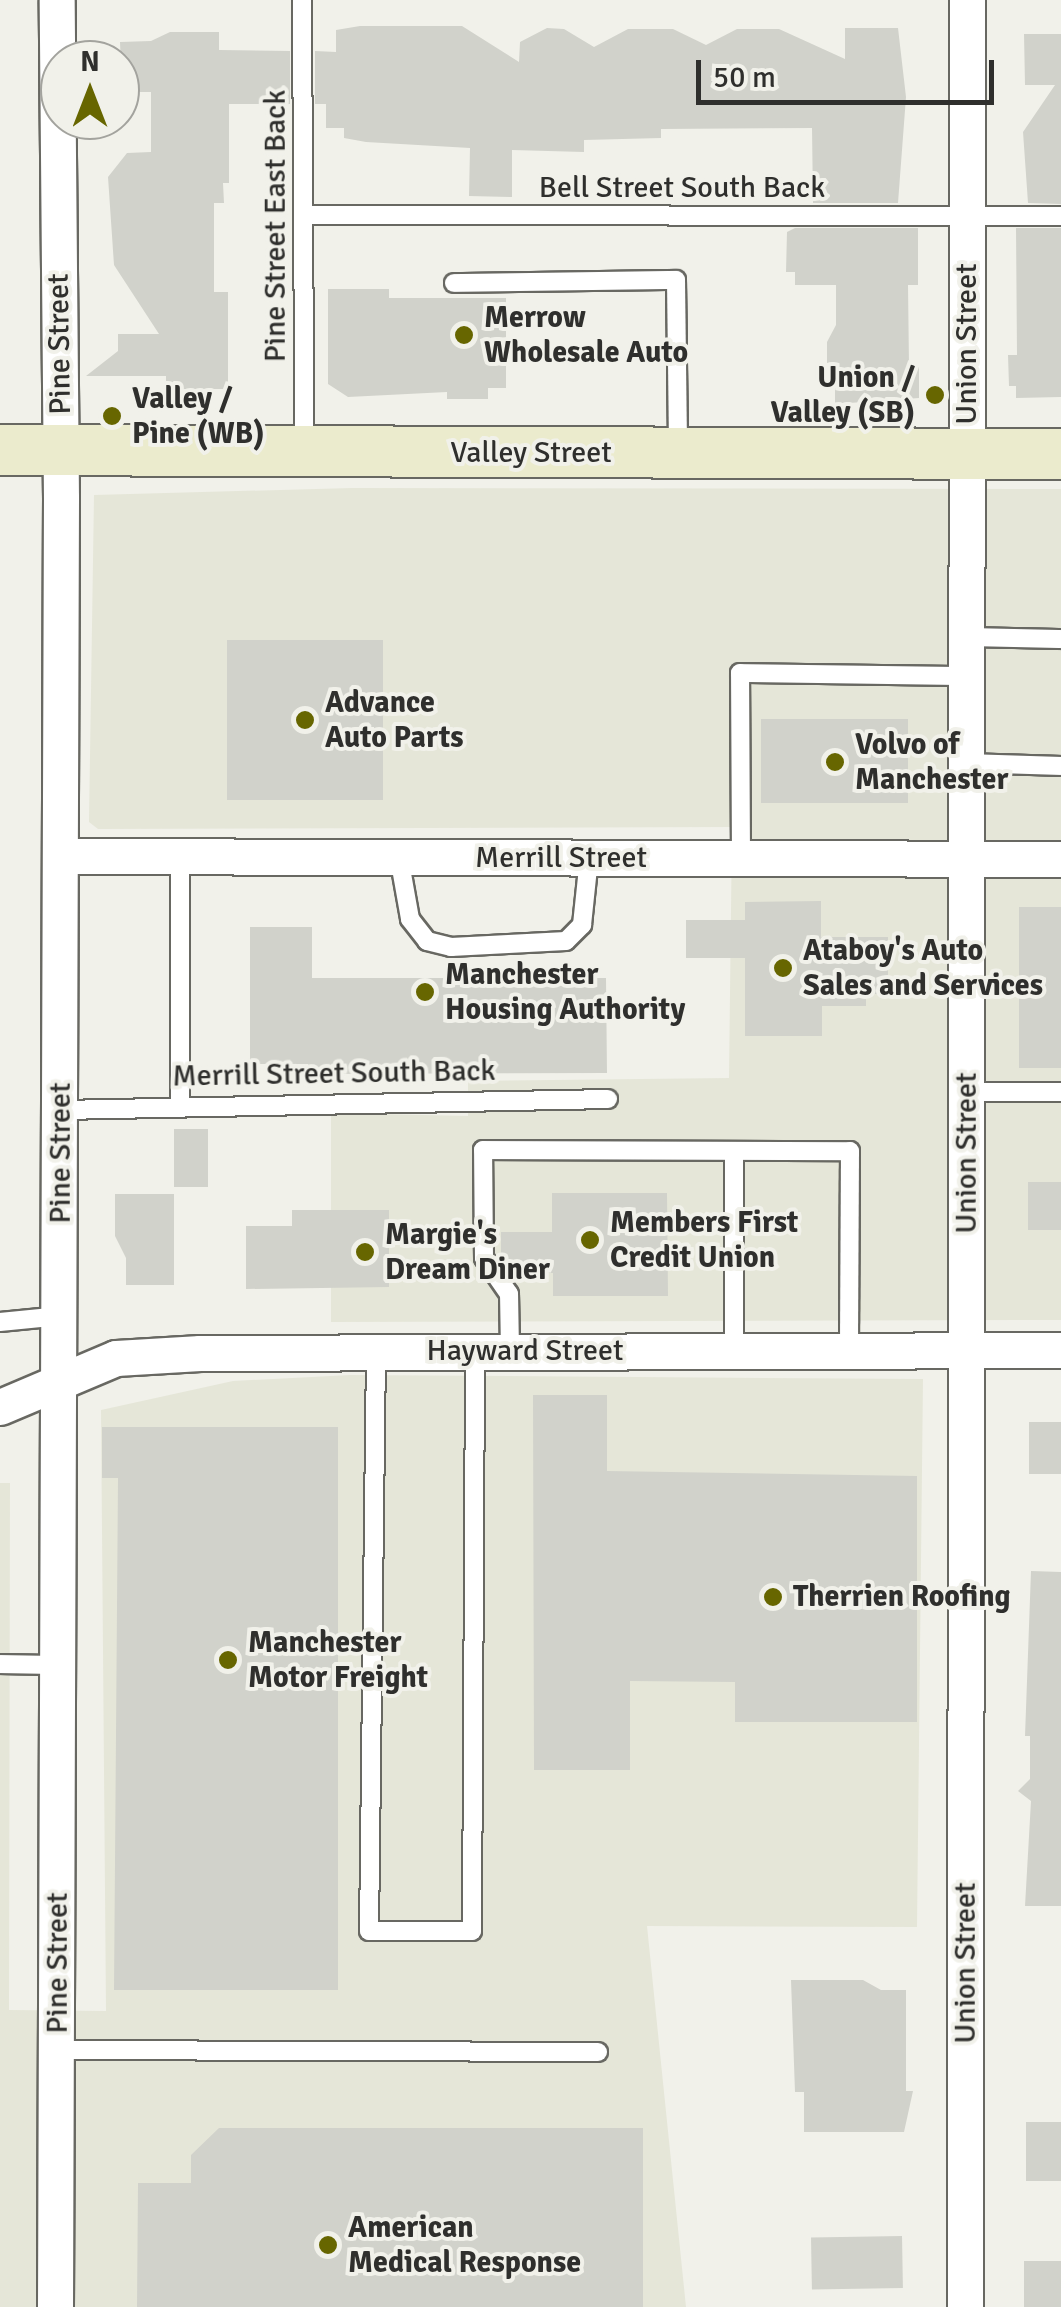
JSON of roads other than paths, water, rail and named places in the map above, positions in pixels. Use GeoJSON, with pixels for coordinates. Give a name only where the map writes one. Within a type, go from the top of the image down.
{"type":"FeatureCollection","features":[{"type":"Feature","properties":{"kind":"main road","name":"Valley Street"},"geometry":{"type":"LineString","coordinates":[[0,450],[1061,454]]}},
{"type":"Feature","properties":{"kind":"street","name":"Pine Street"},"geometry":{"type":"LineString","coordinates":[[56,0],[62,452],[56,2307]]}},
{"type":"Feature","properties":{"kind":"street","name":"Union Street"},"geometry":{"type":"LineString","coordinates":[[966,2307],[967,0]]}},
{"type":"Feature","properties":{"kind":"street","name":"Merrill Street"},"geometry":{"type":"LineString","coordinates":[[60,856],[1061,859]]}},
{"type":"Feature","properties":{"kind":"street","name":"Hayward Street"},"geometry":{"type":"LineString","coordinates":[[0,1407],[116,1358],[493,1350],[1061,1350]]}},
{"type":"Feature","properties":{"kind":"lane","name":"Pine Street East Back"},"geometry":{"type":"LineString","coordinates":[[302,0],[304,452]]}},
{"type":"Feature","properties":{"kind":"lane","name":"Bell Street South Back"},"geometry":{"type":"LineString","coordinates":[[303,214],[1061,216]]}},
{"type":"Feature","properties":{"kind":"lane"},"geometry":{"type":"LineString","coordinates":[[454,283],[676,280],[678,454]]}},
{"type":"Feature","properties":{"kind":"lane"},"geometry":{"type":"LineString","coordinates":[[966,637],[1061,640]]}},
{"type":"Feature","properties":{"kind":"lane"},"geometry":{"type":"LineString","coordinates":[[741,858],[740,673],[966,676]]}},
{"type":"Feature","properties":{"kind":"lane"},"geometry":{"type":"LineString","coordinates":[[966,763],[1061,766]]}},
{"type":"Feature","properties":{"kind":"lane"},"geometry":{"type":"LineString","coordinates":[[180,856],[180,1104]]}},
{"type":"Feature","properties":{"kind":"lane"},"geometry":{"type":"LineString","coordinates":[[399,857],[410,920],[426,941],[452,947],[575,935],[582,925],[589,858]]}},
{"type":"Feature","properties":{"kind":"lane"},"geometry":{"type":"LineString","coordinates":[[968,1092],[1061,1092]]}},
{"type":"Feature","properties":{"kind":"lane","name":"Merrill Street South Back"},"geometry":{"type":"LineString","coordinates":[[61,1110],[180,1104],[608,1099]]}},
{"type":"Feature","properties":{"kind":"lane"},"geometry":{"type":"LineString","coordinates":[[376,1351],[369,1930],[472,1930],[493,1350],[510,1294],[484,1258],[483,1150],[850,1151],[849,1350]]}},
{"type":"Feature","properties":{"kind":"lane"},"geometry":{"type":"LineString","coordinates":[[734,1151],[734,1350]]}},
{"type":"Feature","properties":{"kind":"lane"},"geometry":{"type":"LineString","coordinates":[[0,1322],[61,1316]]}},
{"type":"Feature","properties":{"kind":"lane"},"geometry":{"type":"LineString","coordinates":[[0,1664],[60,1665]]}},
{"type":"Feature","properties":{"kind":"lane"},"geometry":{"type":"LineString","coordinates":[[57,2050],[598,2052]]}},
{"type":"Feature","properties":{"kind":"place","name":"Merrow Wholesale Auto"},"geometry":{"type":"Point","coordinates":[464,335]}},
{"type":"Feature","properties":{"kind":"place","name":"Union / Valley (SB)"},"geometry":{"type":"Point","coordinates":[935,395]}},
{"type":"Feature","properties":{"kind":"place","name":"Valley / Pine (WB)"},"geometry":{"type":"Point","coordinates":[112,416]}},
{"type":"Feature","properties":{"kind":"place","name":"Advance Auto Parts"},"geometry":{"type":"Point","coordinates":[305,720]}},
{"type":"Feature","properties":{"kind":"place","name":"Volvo of Manchester"},"geometry":{"type":"Point","coordinates":[835,762]}},
{"type":"Feature","properties":{"kind":"place","name":"Ataboy's Auto Sales and Services"},"geometry":{"type":"Point","coordinates":[783,968]}},
{"type":"Feature","properties":{"kind":"place","name":"Manchester Housing Authority"},"geometry":{"type":"Point","coordinates":[425,992]}},
{"type":"Feature","properties":{"kind":"place","name":"Members First Credit Union"},"geometry":{"type":"Point","coordinates":[590,1240]}},
{"type":"Feature","properties":{"kind":"place","name":"Margie's Dream Diner"},"geometry":{"type":"Point","coordinates":[365,1252]}},
{"type":"Feature","properties":{"kind":"place","name":"Therrien Roofing"},"geometry":{"type":"Point","coordinates":[773,1597]}},
{"type":"Feature","properties":{"kind":"place","name":"Manchester Motor Freight"},"geometry":{"type":"Point","coordinates":[228,1660]}},
{"type":"Feature","properties":{"kind":"place","name":"American Medical Response"},"geometry":{"type":"Point","coordinates":[328,2245]}}]}
